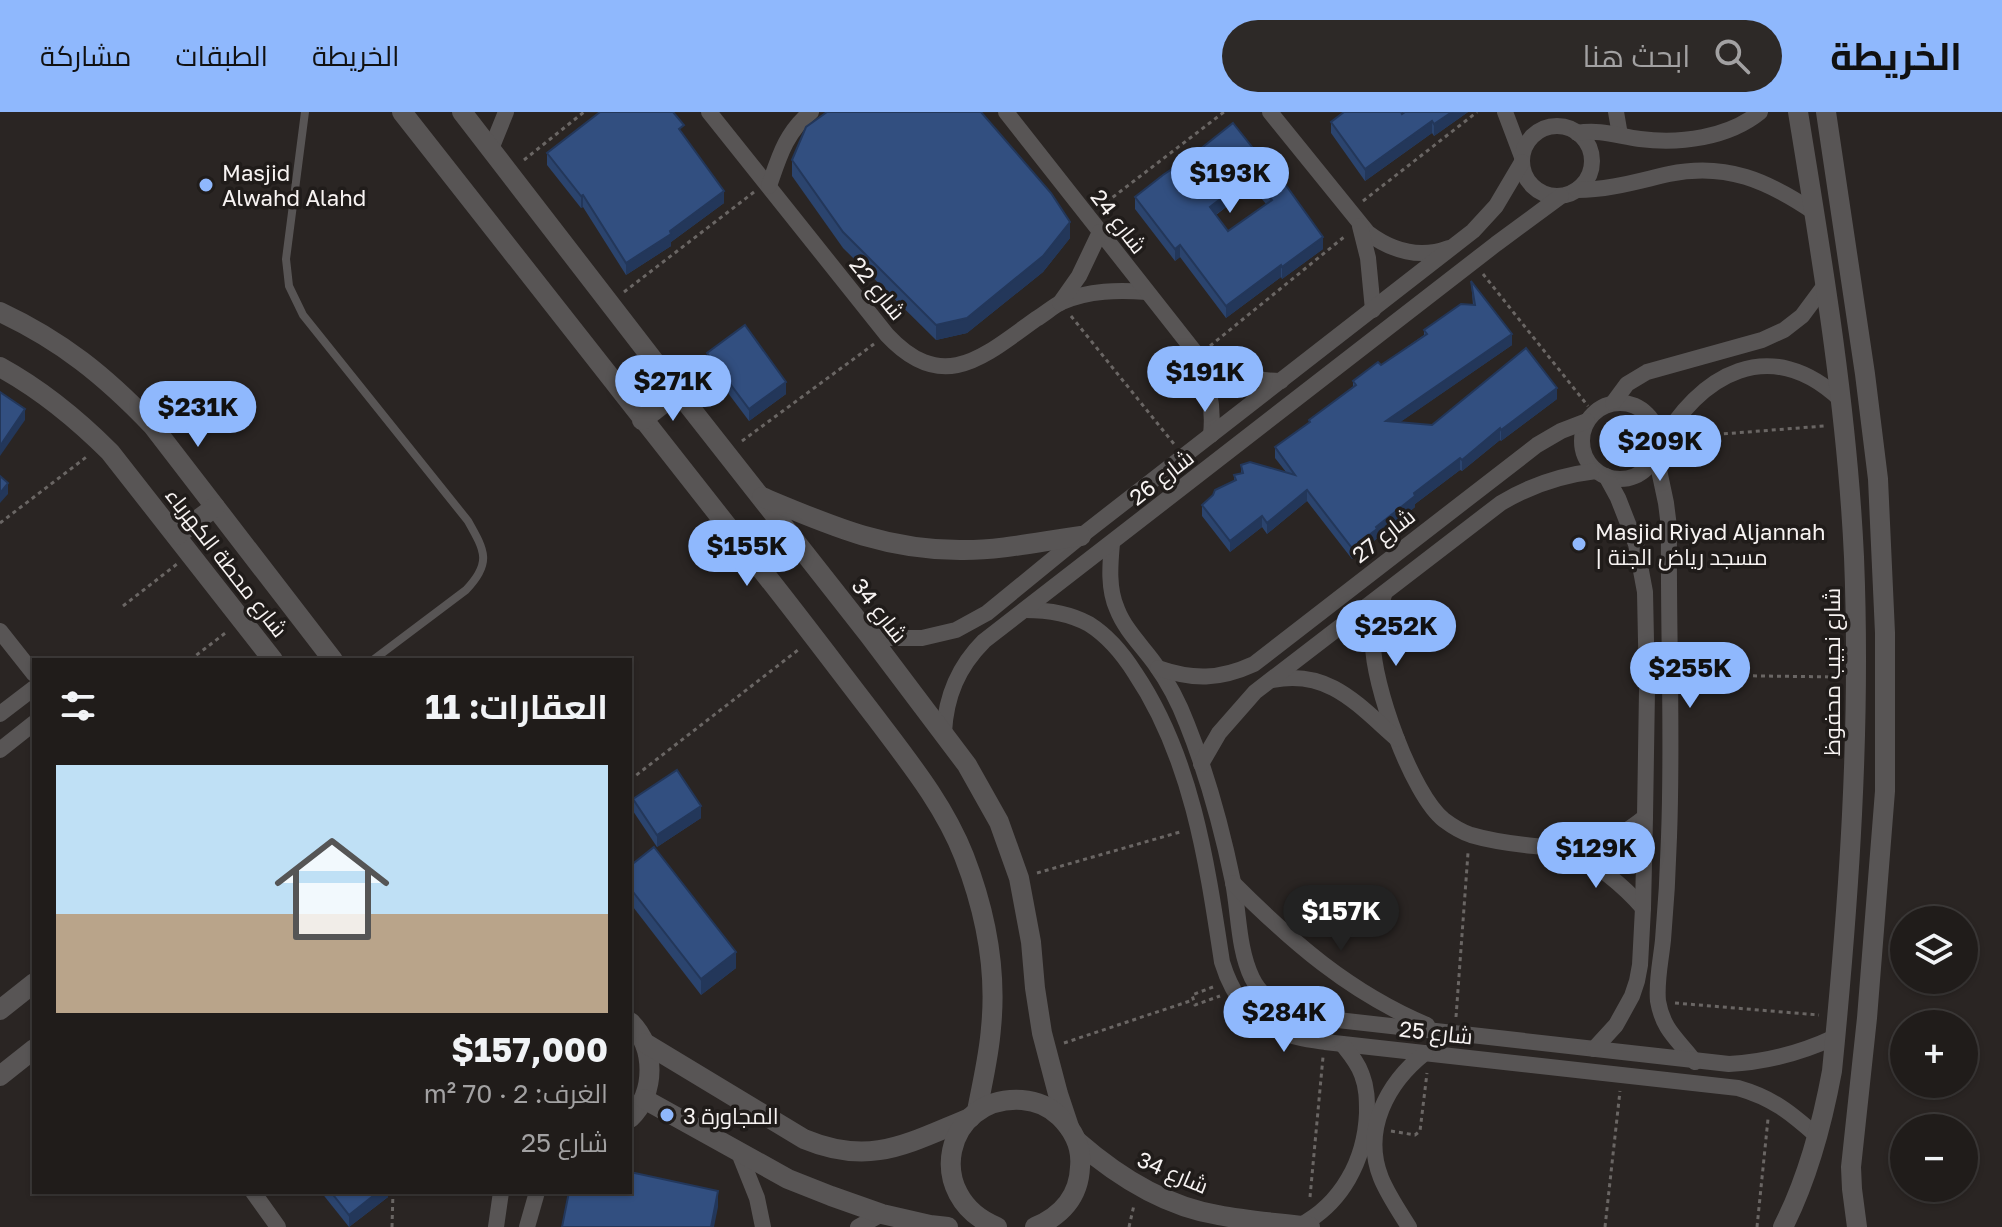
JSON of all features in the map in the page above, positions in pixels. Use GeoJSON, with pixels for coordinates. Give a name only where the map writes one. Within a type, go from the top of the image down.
{"type":"FeatureCollection","features":[{"type":"Feature","properties":{"kind":"street"},"geometry":{"type":"LineString","coordinates":[[402,112],[814,637],[914,769],[946,817],[964,855],[977,898],[989,944],[993,984],[992,1026],[973,1115],[957,1136],[951,1157],[952,1179],[960,1200],[975,1216],[996,1227]]}},
{"type":"Feature","properties":{"kind":"street","name":"شارع 34"},"geometry":{"type":"LineString","coordinates":[[462,112],[967,765],[984,794],[1019,878],[1046,1049],[1073,1134],[1120,1175],[1183,1206],[1217,1215],[1306,1224]]}},
{"type":"Feature","properties":{"kind":"street"},"geometry":{"type":"LineString","coordinates":[[491,149],[506,112]]}},
{"type":"Feature","properties":{"kind":"street","name":"شارع 22"},"geometry":{"type":"LineString","coordinates":[[709,112],[887,335],[900,349],[921,361],[957,366],[980,358],[1060,303],[1077,297],[1103,292],[1147,292]]}},
{"type":"Feature","properties":{"kind":"street"},"geometry":{"type":"LineString","coordinates":[[768,184],[787,138],[811,112]]}},
{"type":"Feature","properties":{"kind":"street","name":"شارع 24"},"geometry":{"type":"LineString","coordinates":[[1006,112],[1198,356],[1211,395],[1211,435]]}},
{"type":"Feature","properties":{"kind":"street"},"geometry":{"type":"LineString","coordinates":[[1270,112],[1354,218],[1378,241],[1401,251],[1428,253],[1455,247]]}},
{"type":"Feature","properties":{"kind":"street"},"geometry":{"type":"LineString","coordinates":[[1505,112],[1527,180],[1542,193],[1561,196],[1577,190],[1609,188],[1671,174],[1714,171],[1756,179],[1814,212]]}},
{"type":"Feature","properties":{"kind":"street"},"geometry":{"type":"LineString","coordinates":[[1550,112],[1585,141],[1590,151],[1590,173],[1577,190]]}},
{"type":"Feature","properties":{"kind":"street"},"geometry":{"type":"LineString","coordinates":[[1616,112],[1620,135]]}},
{"type":"Feature","properties":{"kind":"street"},"geometry":{"type":"LineString","coordinates":[[1522,159],[1530,138],[1547,127],[1657,140],[1695,138],[1732,129],[1760,112]]}},
{"type":"Feature","properties":{"kind":"street","name":"شارع نجيب محفوظ"},"geometry":{"type":"LineString","coordinates":[[1783,1227],[1808,1170],[1826,1105],[1851,854],[1857,709],[1854,555],[1842,401],[1798,112]]}},
{"type":"Feature","properties":{"kind":"street"},"geometry":{"type":"LineString","coordinates":[[1826,112],[1878,479],[1885,633],[1885,791],[1867,1018],[1852,1145],[1852,1189],[1857,1227]]}},
{"type":"Feature","properties":{"kind":"street","name":"شارع 26"},"geometry":{"type":"LineString","coordinates":[[869,635],[922,638],[956,630],[987,613],[1081,536],[1455,247],[1496,206],[1522,159]]}},
{"type":"Feature","properties":{"kind":"street","name":"شارع 26"},"geometry":{"type":"LineString","coordinates":[[944,732],[949,700],[961,670],[984,641],[1561,196]]}},
{"type":"Feature","properties":{"kind":"street"},"geometry":{"type":"LineString","coordinates":[[1354,218],[1370,266],[1373,310]]}},
{"type":"Feature","properties":{"kind":"street","name":"شارع 22"},"geometry":{"type":"LineString","coordinates":[[1060,303],[1079,276],[1100,232]]}},
{"type":"Feature","properties":{"kind":"street"},"geometry":{"type":"LineString","coordinates":[[1613,403],[1627,384],[1647,372],[1762,340],[1784,330],[1802,316],[1825,285]]}},
{"type":"Feature","properties":{"kind":"street","name":"شارع محطة الكهرباء"},"geometry":{"type":"LineString","coordinates":[[0,312],[58,343],[93,369],[152,425],[331,658]]}},
{"type":"Feature","properties":{"kind":"street"},"geometry":{"type":"LineString","coordinates":[[1333,341],[1348,360]]}},
{"type":"Feature","properties":{"kind":"street","name":"شارع 24"},"geometry":{"type":"LineString","coordinates":[[1198,356],[1237,376],[1281,381]]}},
{"type":"Feature","properties":{"kind":"street","name":"شارع محطة الكهرباء"},"geometry":{"type":"LineString","coordinates":[[0,367],[31,385],[94,435],[177,535],[271,658]]}},
{"type":"Feature","properties":{"kind":"street"},"geometry":{"type":"LineString","coordinates":[[1201,764],[1219,733],[1248,699],[1501,503],[1537,484],[1556,478],[1601,474],[1615,479],[1635,477],[1644,472],[1678,417],[1699,394],[1727,375],[1760,367],[1792,369],[1819,381],[1842,401]]}},
{"type":"Feature","properties":{"kind":"street"},"geometry":{"type":"LineString","coordinates":[[642,420],[678,392]]}},
{"type":"Feature","properties":{"kind":"street"},"geometry":{"type":"LineString","coordinates":[[1594,1049],[1625,1011],[1637,981],[1643,908],[1647,690],[1642,568],[1628,521],[1601,474],[1589,463],[1582,442],[1590,417],[1603,407],[1624,402],[1644,411],[1657,429],[1669,527],[1669,841],[1658,1001],[1668,1030],[1695,1060],[1694,1083]]}},
{"type":"Feature","properties":{"kind":"street","name":"شارع 27"},"geometry":{"type":"LineString","coordinates":[[1158,668],[1182,675],[1206,677],[1239,671],[1254,664],[1548,437],[1590,417]]}},
{"type":"Feature","properties":{"kind":"street"},"geometry":{"type":"LineString","coordinates":[[1485,484],[1501,503]]}},
{"type":"Feature","properties":{"kind":"street"},"geometry":{"type":"LineString","coordinates":[[759,495],[854,534],[910,547],[938,550],[994,548],[1081,536]]}},
{"type":"Feature","properties":{"kind":"street"},"geometry":{"type":"LineString","coordinates":[[177,535],[215,507]]}},
{"type":"Feature","properties":{"kind":"street","name":"شارع 25"},"geometry":{"type":"LineString","coordinates":[[1112,543],[1110,576],[1116,607],[1179,705],[1201,764],[1224,842],[1247,964],[1257,987],[1275,1004],[1286,1011],[1311,1017],[1729,1064],[1767,1061],[1803,1051],[1836,1026]]}},
{"type":"Feature","properties":{"kind":"street"},"geometry":{"type":"LineString","coordinates":[[1384,593],[1374,626],[1373,653],[1378,682],[1398,740],[1425,799],[1444,820],[1469,834],[1490,839],[1567,849],[1609,840],[1645,817]]}},
{"type":"Feature","properties":{"kind":"street","name":"شارع 25"},"geometry":{"type":"LineString","coordinates":[[1025,610],[1057,612],[1081,620],[1102,633],[1144,685],[1178,757],[1199,826],[1222,962],[1230,986],[1246,1009],[1268,1026],[1294,1037],[1325,1042],[1738,1088],[1770,1099],[1785,1108],[1817,1136]]}},
{"type":"Feature","properties":{"kind":"street"},"geometry":{"type":"LineString","coordinates":[[987,613],[999,630]]}},
{"type":"Feature","properties":{"kind":"street"},"geometry":{"type":"LineString","coordinates":[[0,631],[32,671]]}},
{"type":"Feature","properties":{"kind":"street"},"geometry":{"type":"LineString","coordinates":[[1124,658],[1141,646]]}},
{"type":"Feature","properties":{"kind":"street"},"geometry":{"type":"LineString","coordinates":[[1254,664],[1269,681]]}},
{"type":"Feature","properties":{"kind":"street"},"geometry":{"type":"LineString","coordinates":[[1269,681],[1294,676],[1336,688],[1398,740]]}},
{"type":"Feature","properties":{"kind":"street"},"geometry":{"type":"LineString","coordinates":[[1647,690],[1670,683]]}},
{"type":"Feature","properties":{"kind":"street"},"geometry":{"type":"LineString","coordinates":[[0,714],[32,690]]}},
{"type":"Feature","properties":{"kind":"street"},"geometry":{"type":"LineString","coordinates":[[1857,709],[1885,710]]}},
{"type":"Feature","properties":{"kind":"street"},"geometry":{"type":"LineString","coordinates":[[0,750],[32,725]]}},
{"type":"Feature","properties":{"kind":"street"},"geometry":{"type":"LineString","coordinates":[[1567,849],[1609,874],[1643,908]]}},
{"type":"Feature","properties":{"kind":"street"},"geometry":{"type":"LineString","coordinates":[[1233,883],[1295,943],[1341,978],[1391,1008],[1449,1032]]}},
{"type":"Feature","properties":{"kind":"street"},"geometry":{"type":"LineString","coordinates":[[1219,943],[1242,939]]}},
{"type":"Feature","properties":{"kind":"street"},"geometry":{"type":"LineString","coordinates":[[1640,965],[1660,968]]}},
{"type":"Feature","properties":{"kind":"street"},"geometry":{"type":"LineString","coordinates":[[0,1010],[32,985]]}},
{"type":"Feature","properties":{"kind":"street"},"geometry":{"type":"LineString","coordinates":[[632,1025],[645,1043],[650,1062],[644,1099],[632,1115]]}},
{"type":"Feature","properties":{"kind":"street"},"geometry":{"type":"LineString","coordinates":[[645,1043],[804,1139],[841,1151],[861,1153],[900,1147],[973,1115],[992,1103],[1009,1099],[1043,1105],[1057,1114],[1073,1134],[1081,1159],[1080,1177],[1064,1209],[1035,1227]]}},
{"type":"Feature","properties":{"kind":"street"},"geometry":{"type":"LineString","coordinates":[[1342,1044],[1357,1063],[1365,1085],[1381,1178],[1409,1227]]}},
{"type":"Feature","properties":{"kind":"street"},"geometry":{"type":"LineString","coordinates":[[0,1076],[32,1051]]}},
{"type":"Feature","properties":{"kind":"street"},"geometry":{"type":"LineString","coordinates":[[1306,1224],[1330,1203],[1347,1181],[1392,1086],[1427,1053]]}},
{"type":"Feature","properties":{"kind":"street"},"geometry":{"type":"LineString","coordinates":[[644,1099],[788,1179],[882,1214],[948,1227]]}},
{"type":"Feature","properties":{"kind":"street"},"geometry":{"type":"LineString","coordinates":[[1817,1136],[1852,1145]]}},
{"type":"Feature","properties":{"kind":"street"},"geometry":{"type":"LineString","coordinates":[[739,1153],[757,1198],[763,1227]]}},
{"type":"Feature","properties":{"kind":"street"},"geometry":{"type":"LineString","coordinates":[[254,1194],[278,1227]]}},
{"type":"Feature","properties":{"kind":"street"},"geometry":{"type":"LineString","coordinates":[[496,1227],[501,1194]]}},
{"type":"Feature","properties":{"kind":"street"},"geometry":{"type":"LineString","coordinates":[[527,1227],[536,1194]]}},
{"type":"Feature","properties":{"kind":"street"},"geometry":{"type":"LineString","coordinates":[[858,1227],[882,1214]]}},
{"type":"Feature","properties":{"kind":"street"},"geometry":{"type":"LineString","coordinates":[[985,1227],[996,1227]]}},
{"type":"Feature","properties":{"kind":"lane"},"geometry":{"type":"LineString","coordinates":[[305,112],[286,259],[289,286],[303,315],[468,521],[482,545],[483,563],[479,577],[376,658]]}},
{"type":"Feature","properties":{"kind":"path"},"geometry":{"type":"LineString","coordinates":[[509,172],[584,112]]}},
{"type":"Feature","properties":{"kind":"path"},"geometry":{"type":"LineString","coordinates":[[1088,216],[1224,112]]}},
{"type":"Feature","properties":{"kind":"path"},"geometry":{"type":"LineString","coordinates":[[1198,356],[1477,112]]}},
{"type":"Feature","properties":{"kind":"path"},"geometry":{"type":"LineString","coordinates":[[610,303],[768,184]]}},
{"type":"Feature","properties":{"kind":"path"},"geometry":{"type":"LineString","coordinates":[[1473,262],[1590,417]]}},
{"type":"Feature","properties":{"kind":"path"},"geometry":{"type":"LineString","coordinates":[[1060,303],[1184,456]]}},
{"type":"Feature","properties":{"kind":"path"},"geometry":{"type":"LineString","coordinates":[[726,453],[887,335]]}},
{"type":"Feature","properties":{"kind":"path"},"geometry":{"type":"LineString","coordinates":[[1659,448],[1844,425]]}},
{"type":"Feature","properties":{"kind":"path"},"geometry":{"type":"LineString","coordinates":[[0,523],[103,445]]}},
{"type":"Feature","properties":{"kind":"path"},"geometry":{"type":"LineString","coordinates":[[123,606],[191,554]]}},
{"type":"Feature","properties":{"kind":"path"},"geometry":{"type":"LineString","coordinates":[[193,658],[242,620]]}},
{"type":"Feature","properties":{"kind":"path"},"geometry":{"type":"LineString","coordinates":[[632,778],[814,637]]}},
{"type":"Feature","properties":{"kind":"path"},"geometry":{"type":"LineString","coordinates":[[1670,683],[1857,678]]}},
{"type":"Feature","properties":{"kind":"path"},"geometry":{"type":"LineString","coordinates":[[1019,878],[1199,826]]}},
{"type":"Feature","properties":{"kind":"path"},"geometry":{"type":"LineString","coordinates":[[1449,1032],[1469,834]]}},
{"type":"Feature","properties":{"kind":"path"},"geometry":{"type":"LineString","coordinates":[[1230,986],[1196,1005],[1193,1000],[1192,995],[1230,986]]}},
{"type":"Feature","properties":{"kind":"path"},"geometry":{"type":"LineString","coordinates":[[1046,1049],[1193,1000]]}},
{"type":"Feature","properties":{"kind":"path"},"geometry":{"type":"LineString","coordinates":[[1658,1001],[1836,1026]]}},
{"type":"Feature","properties":{"kind":"path"},"geometry":{"type":"LineString","coordinates":[[1306,1224],[1325,1042]]}},
{"type":"Feature","properties":{"kind":"path"},"geometry":{"type":"LineString","coordinates":[[1371,1128],[1415,1135],[1420,1131],[1427,1053]]}},
{"type":"Feature","properties":{"kind":"path"},"geometry":{"type":"LineString","coordinates":[[1605,1227],[1622,1075]]}},
{"type":"Feature","properties":{"kind":"path"},"geometry":{"type":"LineString","coordinates":[[1757,1227],[1770,1099]]}},
{"type":"Feature","properties":{"kind":"path"},"geometry":{"type":"LineString","coordinates":[[392,1227],[393,1194]]}},
{"type":"Feature","properties":{"kind":"building"},"geometry":{"type":"Polygon","coordinates":[[[600,112],[673,112],[684,125],[679,129],[724,191],[670,231],[671,234],[626,263],[583,195],[547,153],[600,112]]]}},
{"type":"Feature","properties":{"kind":"building"},"geometry":{"type":"Polygon","coordinates":[[[827,112],[981,112],[1051,193],[1070,222],[1043,256],[967,318],[936,325],[843,232],[792,160],[806,127],[827,112]]]}},
{"type":"Feature","properties":{"kind":"building"},"geometry":{"type":"Polygon","coordinates":[[[1344,112],[1452,112],[1434,124],[1432,121],[1365,169],[1331,122],[1344,112]]]}},
{"type":"Feature","properties":{"kind":"building"},"geometry":{"type":"Polygon","coordinates":[[[1233,123],[1283,186],[1285,184],[1323,237],[1226,306],[1180,245],[1175,249],[1135,197],[1233,123]],[[1252,175],[1210,207],[1228,231],[1272,200],[1252,175]]]}},
{"type":"Feature","properties":{"kind":"building"},"geometry":{"type":"Polygon","coordinates":[[[1471,281],[1512,334],[1386,421],[1432,425],[1526,348],[1557,388],[1414,493],[1415,496],[1352,548],[1307,490],[1267,523],[1262,516],[1230,541],[1202,505],[1215,490],[1236,480],[1234,475],[1243,473],[1241,465],[1250,462],[1295,475],[1275,447],[1356,385],[1353,381],[1378,362],[1381,365],[1427,334],[1424,330],[1461,304],[1475,305],[1471,281]]]}},
{"type":"Feature","properties":{"kind":"building"},"geometry":{"type":"Polygon","coordinates":[[[745,325],[786,382],[749,409],[707,353],[745,325]]]}},
{"type":"Feature","properties":{"kind":"building"},"geometry":{"type":"Polygon","coordinates":[[[0,392],[25,409],[0,446],[0,392]]]}},
{"type":"Feature","properties":{"kind":"building"},"geometry":{"type":"Polygon","coordinates":[[[0,476],[8,483],[0,493],[0,476]]]}},
{"type":"Feature","properties":{"kind":"building"},"geometry":{"type":"Polygon","coordinates":[[[677,770],[701,806],[657,835],[633,799],[677,770]]]}},
{"type":"Feature","properties":{"kind":"building"},"geometry":{"type":"Polygon","coordinates":[[[654,847],[736,952],[701,979],[632,891],[632,864],[654,847]]]}},
{"type":"Feature","properties":{"kind":"building"},"geometry":{"type":"Polygon","coordinates":[[[632,1172],[718,1191],[711,1227],[562,1227],[569,1194],[632,1194],[632,1172]]]}},
{"type":"Feature","properties":{"kind":"building"},"geometry":{"type":"Polygon","coordinates":[[[333,1194],[375,1194],[349,1215],[333,1194]]]}},
{"type":"Feature","properties":{"kind":"place","name":"Masjid Alwahd Alahd"},"geometry":{"type":"Point","coordinates":[206,185]}},
{"type":"Feature","properties":{"kind":"place","name":"Masjid Riyad Aljannah | مسجد رياض الجنة"},"geometry":{"type":"Point","coordinates":[1579,544]}},
{"type":"Feature","properties":{"kind":"place","name":"المجاورة 3"},"geometry":{"type":"Point","coordinates":[667,1115]}}]}
